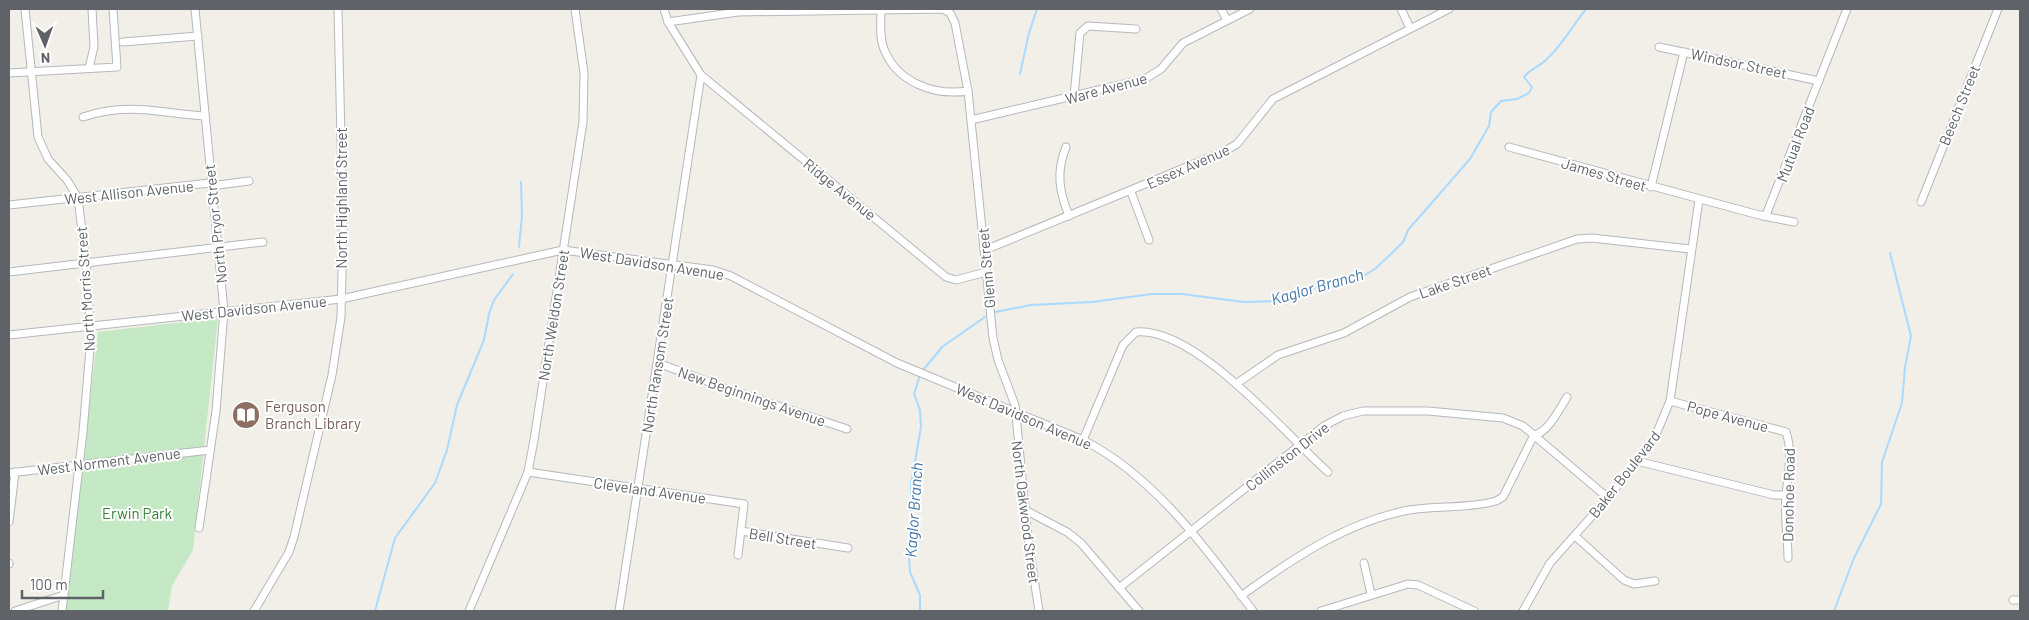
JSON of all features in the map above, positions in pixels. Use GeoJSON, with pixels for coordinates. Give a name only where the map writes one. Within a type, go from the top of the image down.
{"type":"FeatureCollection","features":[{"type":"Feature","properties":{"kind":"street","name":"North Morris Street"},"geometry":{"type":"LineString","coordinates":[[25,9],[41,145],[48,160],[67,180],[78,198],[86,263],[90,326],[89,376],[62,611]]}},
{"type":"Feature","properties":{"kind":"street"},"geometry":{"type":"LineString","coordinates":[[89,68],[94,46],[92,9]]}},
{"type":"Feature","properties":{"kind":"street"},"geometry":{"type":"LineString","coordinates":[[9,73],[117,67],[113,9]]}},
{"type":"Feature","properties":{"kind":"street","name":"North Pryor Street"},"geometry":{"type":"LineString","coordinates":[[196,9],[210,183],[224,311],[216,412],[199,528]]}},
{"type":"Feature","properties":{"kind":"street","name":"North Highland Street"},"geometry":{"type":"LineString","coordinates":[[254,611],[289,552],[294,537],[332,375],[341,299],[343,227],[338,9]]}},
{"type":"Feature","properties":{"kind":"street","name":"North Weldon Street"},"geometry":{"type":"LineString","coordinates":[[469,611],[528,472],[585,100],[584,73],[575,9]]}},
{"type":"Feature","properties":{"kind":"street"},"geometry":{"type":"LineString","coordinates":[[664,9],[668,22],[701,75]]}},
{"type":"Feature","properties":{"kind":"street","name":"Glenn Street"},"geometry":{"type":"LineString","coordinates":[[668,22],[738,11],[943,9],[950,13],[958,36],[972,120],[995,348],[1015,405],[1016,413]]}},
{"type":"Feature","properties":{"kind":"street"},"geometry":{"type":"LineString","coordinates":[[1221,9],[1226,20]]}},
{"type":"Feature","properties":{"kind":"street","name":"Ware Avenue"},"geometry":{"type":"LineString","coordinates":[[972,120],[1154,75],[1183,42],[1250,9]]}},
{"type":"Feature","properties":{"kind":"street"},"geometry":{"type":"LineString","coordinates":[[1401,9],[1410,28]]}},
{"type":"Feature","properties":{"kind":"street","name":"Essex Avenue"},"geometry":{"type":"LineString","coordinates":[[984,250],[1131,192],[1230,148],[1237,144],[1273,99],[1449,9]]}},
{"type":"Feature","properties":{"kind":"street","name":"Mutual Road"},"geometry":{"type":"LineString","coordinates":[[1763,216],[1769,209],[1848,9]]}},
{"type":"Feature","properties":{"kind":"street","name":"Beech Street"},"geometry":{"type":"LineString","coordinates":[[1921,202],[1998,9]]}},
{"type":"Feature","properties":{"kind":"street"},"geometry":{"type":"LineString","coordinates":[[881,10],[881,32],[884,48],[895,66],[913,81],[934,92],[954,93],[968,91]]}},
{"type":"Feature","properties":{"kind":"street"},"geometry":{"type":"LineString","coordinates":[[1074,96],[1080,33],[1088,26],[1136,29]]}},
{"type":"Feature","properties":{"kind":"street"},"geometry":{"type":"LineString","coordinates":[[123,42],[198,36]]}},
{"type":"Feature","properties":{"kind":"street","name":"Windsor Street"},"geometry":{"type":"LineString","coordinates":[[1659,46],[1820,81]]}},
{"type":"Feature","properties":{"kind":"street"},"geometry":{"type":"LineString","coordinates":[[1651,187],[1684,52]]}},
{"type":"Feature","properties":{"kind":"street","name":"North Ransom Street"},"geometry":{"type":"LineString","coordinates":[[619,611],[701,75]]}},
{"type":"Feature","properties":{"kind":"street","name":"Ridge Avenue"},"geometry":{"type":"LineString","coordinates":[[701,75],[946,278],[956,280],[986,272]]}},
{"type":"Feature","properties":{"kind":"street"},"geometry":{"type":"LineString","coordinates":[[83,117],[126,109],[143,108],[204,116]]}},
{"type":"Feature","properties":{"kind":"street"},"geometry":{"type":"LineString","coordinates":[[1066,147],[1058,173],[1061,191],[1069,216]]}},
{"type":"Feature","properties":{"kind":"street","name":"James Street"},"geometry":{"type":"LineString","coordinates":[[1510,147],[1699,200]]}},
{"type":"Feature","properties":{"kind":"street","name":"West Allison Avenue"},"geometry":{"type":"LineString","coordinates":[[9,205],[210,183],[218,185],[249,182]]}},
{"type":"Feature","properties":{"kind":"street"},"geometry":{"type":"LineString","coordinates":[[1131,192],[1149,240]]}},
{"type":"Feature","properties":{"kind":"street"},"geometry":{"type":"LineString","coordinates":[[1699,200],[1794,222]]}},
{"type":"Feature","properties":{"kind":"street","name":"Baker Boulevard"},"geometry":{"type":"LineString","coordinates":[[1524,611],[1550,564],[1608,498],[1660,428],[1670,401],[1690,250],[1699,200]]}},
{"type":"Feature","properties":{"kind":"street","name":"Lake Street"},"geometry":{"type":"LineString","coordinates":[[1236,384],[1261,364],[1278,354],[1344,333],[1410,297],[1577,239],[1592,238],[1690,250]]}},
{"type":"Feature","properties":{"kind":"street"},"geometry":{"type":"LineString","coordinates":[[9,272],[264,242]]}},
{"type":"Feature","properties":{"kind":"street","name":"West Davidson Avenue"},"geometry":{"type":"LineString","coordinates":[[9,336],[341,299],[563,250],[714,270],[731,276],[897,363],[1083,440],[1108,453],[1134,472],[1155,491],[1252,611]]}},
{"type":"Feature","properties":{"kind":"street"},"geometry":{"type":"LineString","coordinates":[[1083,440],[1124,345],[1136,332],[1154,333],[1213,364],[1328,472]]}},
{"type":"Feature","properties":{"kind":"street","name":"New Beginnings Avenue"},"geometry":{"type":"LineString","coordinates":[[658,363],[725,388],[847,429]]}},
{"type":"Feature","properties":{"kind":"street"},"geometry":{"type":"LineString","coordinates":[[1241,596],[1284,564],[1361,524],[1409,510],[1496,501],[1503,497],[1534,435],[1540,434],[1567,396]]}},
{"type":"Feature","properties":{"kind":"street","name":"Pope Avenue"},"geometry":{"type":"LineString","coordinates":[[1670,401],[1771,426],[1786,432]]}},
{"type":"Feature","properties":{"kind":"street","name":"Collinston Drive"},"geometry":{"type":"LineString","coordinates":[[1119,588],[1332,421],[1363,411],[1420,411],[1498,417],[1520,424],[1608,498]]}},
{"type":"Feature","properties":{"kind":"street","name":"North Oakwood Street"},"geometry":{"type":"LineString","coordinates":[[1016,413],[1025,510],[1039,611]]}},
{"type":"Feature","properties":{"kind":"street","name":"Donohoe Road"},"geometry":{"type":"LineString","coordinates":[[1786,432],[1789,441],[1786,495],[1788,558]]}},
{"type":"Feature","properties":{"kind":"street","name":"West Norment Avenue"},"geometry":{"type":"LineString","coordinates":[[12,472],[210,450]]}},
{"type":"Feature","properties":{"kind":"street"},"geometry":{"type":"LineString","coordinates":[[1637,461],[1774,494],[1786,495]]}},
{"type":"Feature","properties":{"kind":"street"},"geometry":{"type":"LineString","coordinates":[[9,522],[12,472]]}},
{"type":"Feature","properties":{"kind":"street","name":"Cleveland Avenue"},"geometry":{"type":"LineString","coordinates":[[528,472],[744,504],[741,531]]}},
{"type":"Feature","properties":{"kind":"street"},"geometry":{"type":"LineString","coordinates":[[1025,510],[1067,532],[1081,543],[1138,611]]}},
{"type":"Feature","properties":{"kind":"street","name":"Bell Street"},"geometry":{"type":"LineString","coordinates":[[738,555],[741,531],[848,548]]}},
{"type":"Feature","properties":{"kind":"street"},"geometry":{"type":"LineString","coordinates":[[1575,536],[1624,580],[1634,584],[1655,581]]}},
{"type":"Feature","properties":{"kind":"street"},"geometry":{"type":"LineString","coordinates":[[1364,563],[1371,594]]}},
{"type":"Feature","properties":{"kind":"street"},"geometry":{"type":"LineString","coordinates":[[1321,611],[1371,594],[1413,584],[1474,611]]}},
{"type":"Feature","properties":{"kind":"street"},"geometry":{"type":"LineString","coordinates":[[15,611],[64,595]]}},
{"type":"Feature","properties":{"kind":"green space","name":"Erwin Park"},"geometry":{"type":"Polygon","coordinates":[[[218,318],[193,550],[172,586],[168,611],[65,611],[98,332],[218,318]]]}},
{"type":"Feature","properties":{"kind":"waterway"},"geometry":{"type":"LineString","coordinates":[[1020,74],[1029,33],[1037,9]]}},
{"type":"Feature","properties":{"kind":"waterway","name":"Kaglor Branch"},"geometry":{"type":"LineString","coordinates":[[995,312],[1031,305],[1092,302],[1152,294],[1182,294],[1244,302],[1276,301],[1320,286],[1363,276],[1375,269],[1403,242],[1408,230],[1470,159],[1489,126],[1491,112],[1501,101],[1517,99],[1529,93],[1532,87],[1524,77],[1553,53],[1586,9]]}},
{"type":"Feature","properties":{"kind":"waterway"},"geometry":{"type":"LineString","coordinates":[[519,247],[522,216],[521,182]]}},
{"type":"Feature","properties":{"kind":"waterway"},"geometry":{"type":"LineString","coordinates":[[1834,611],[1854,558],[1881,504],[1882,462],[1902,403],[1905,367],[1911,336],[1890,253]]}},
{"type":"Feature","properties":{"kind":"waterway"},"geometry":{"type":"LineString","coordinates":[[375,611],[395,538],[435,483],[447,450],[457,405],[484,340],[494,300],[513,274]]}},
{"type":"Feature","properties":{"kind":"waterway","name":"Kaglor Branch"},"geometry":{"type":"LineString","coordinates":[[924,369],[942,347],[985,317]]}},
{"type":"Feature","properties":{"kind":"waterway","name":"Kaglor Branch"},"geometry":{"type":"LineString","coordinates":[[919,378],[914,394],[920,410],[921,427],[911,484],[912,538],[909,558],[910,572],[920,595],[920,611]]}},
{"type":"Feature","properties":{"kind":"place","name":"Ferguson Branch Library"},"geometry":{"type":"Point","coordinates":[246,415]}}]}
